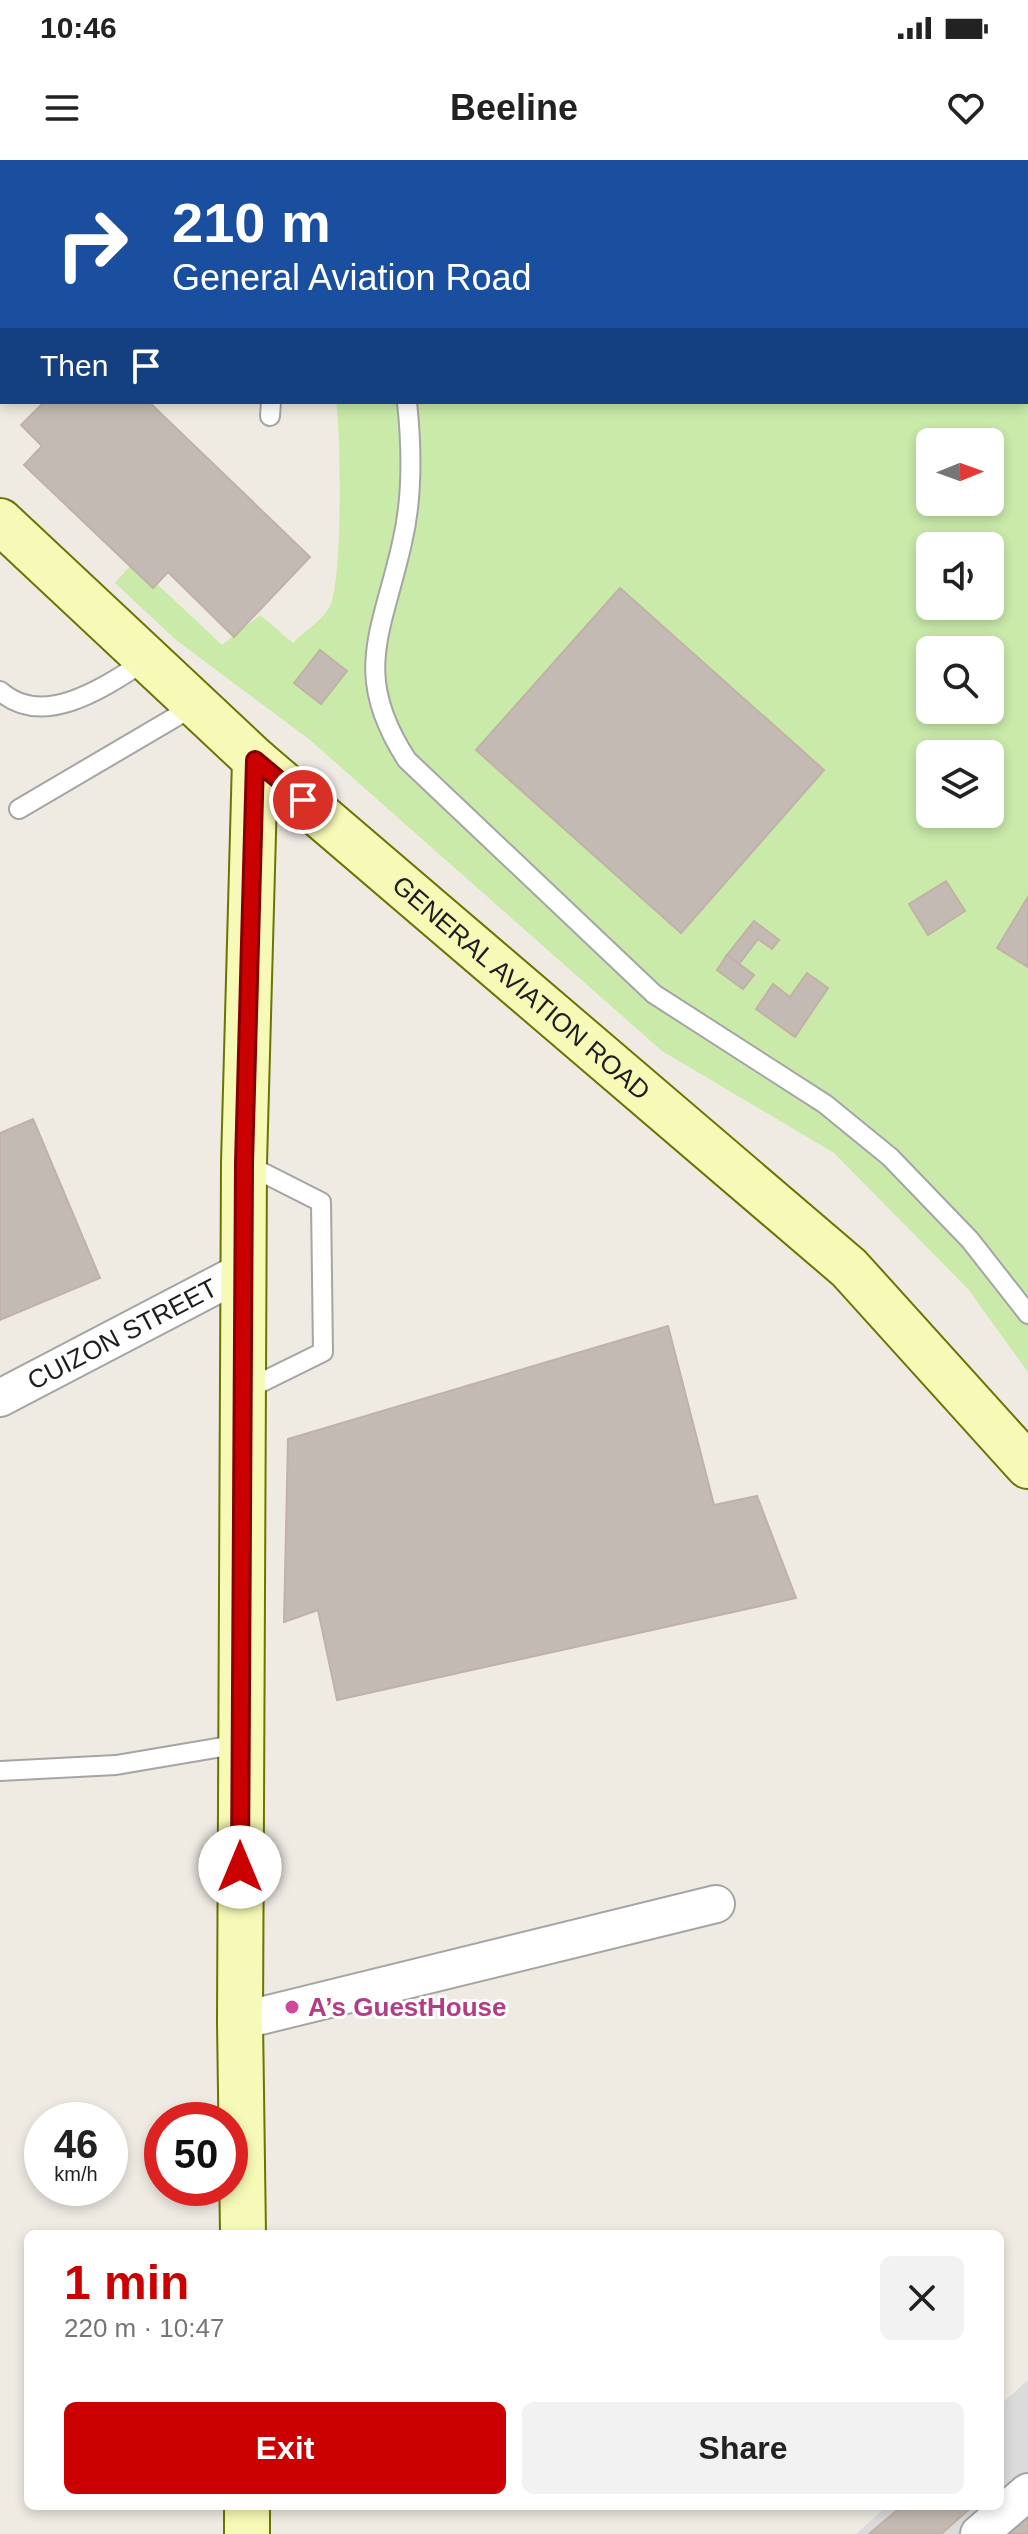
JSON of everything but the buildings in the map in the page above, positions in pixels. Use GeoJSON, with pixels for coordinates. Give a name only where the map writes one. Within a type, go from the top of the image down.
{"type":"FeatureCollection","features":[{"type":"Feature","properties":{"kind":"main road","name":"GENERAL AVIATION ROAD"},"geometry":{"type":"LineString","coordinates":[[0,521],[255,760],[849,1268],[1028,1466]]}},
{"type":"Feature","properties":{"kind":"main road"},"geometry":{"type":"LineString","coordinates":[[243,2230],[240,1744],[244,1163],[255,760]]}},
{"type":"Feature","properties":{"kind":"main road"},"geometry":{"type":"LineString","coordinates":[[247,2510],[247,2534]]}},
{"type":"Feature","properties":{"kind":"street","name":"CUIZON STREET"},"geometry":{"type":"LineString","coordinates":[[0,1398],[245,1270]]}},
{"type":"Feature","properties":{"kind":"street"},"geometry":{"type":"LineString","coordinates":[[240,2021],[716,1904]]}},
{"type":"Feature","properties":{"kind":"street"},"geometry":{"type":"LineString","coordinates":[[979,2534],[1028,2492]]}},
{"type":"Feature","properties":{"kind":"lane"},"geometry":{"type":"LineString","coordinates":[[407,404],[410,493],[403,541],[386,604],[375,664],[380,712],[407,760],[654,994],[825,1104],[890,1157],[970,1240],[1028,1314]]}},
{"type":"Feature","properties":{"kind":"lane"},"geometry":{"type":"LineString","coordinates":[[0,691],[20,703],[51,706],[101,690],[148,659]]}},
{"type":"Feature","properties":{"kind":"lane"},"geometry":{"type":"LineString","coordinates":[[19,809],[196,705]]}},
{"type":"Feature","properties":{"kind":"lane"},"geometry":{"type":"LineString","coordinates":[[244,1163],[321,1202],[323,1352],[244,1391]]}},
{"type":"Feature","properties":{"kind":"lane"},"geometry":{"type":"LineString","coordinates":[[0,1771],[116,1765],[240,1744]]}},
{"type":"Feature","properties":{"kind":"shaded area"},"geometry":{"type":"Polygon","coordinates":[[[1028,2380],[1028,2534],[856,2534],[883,2510],[1004,2510],[1004,2401],[1028,2380]]]}},
{"type":"Feature","properties":{"kind":"green space"},"geometry":{"type":"Polygon","coordinates":[[[336,404],[1028,404],[1028,1372],[968,1289],[834,1153],[662,1051],[310,740],[176,640],[115,583],[130,566],[152,588],[157,584],[222,645],[260,615],[293,643],[326,613],[334,594],[340,508],[336,404]]]}},
{"type":"Feature","properties":{"kind":"place","name":"A’s GuestHouse"},"geometry":{"type":"Point","coordinates":[292,2007]}},
{"type":"Feature","properties":{"kind":"route"},"geometry":{"type":"LineString","coordinates":[[240,1867],[244,1163],[255,760],[303,800]]}}]}
